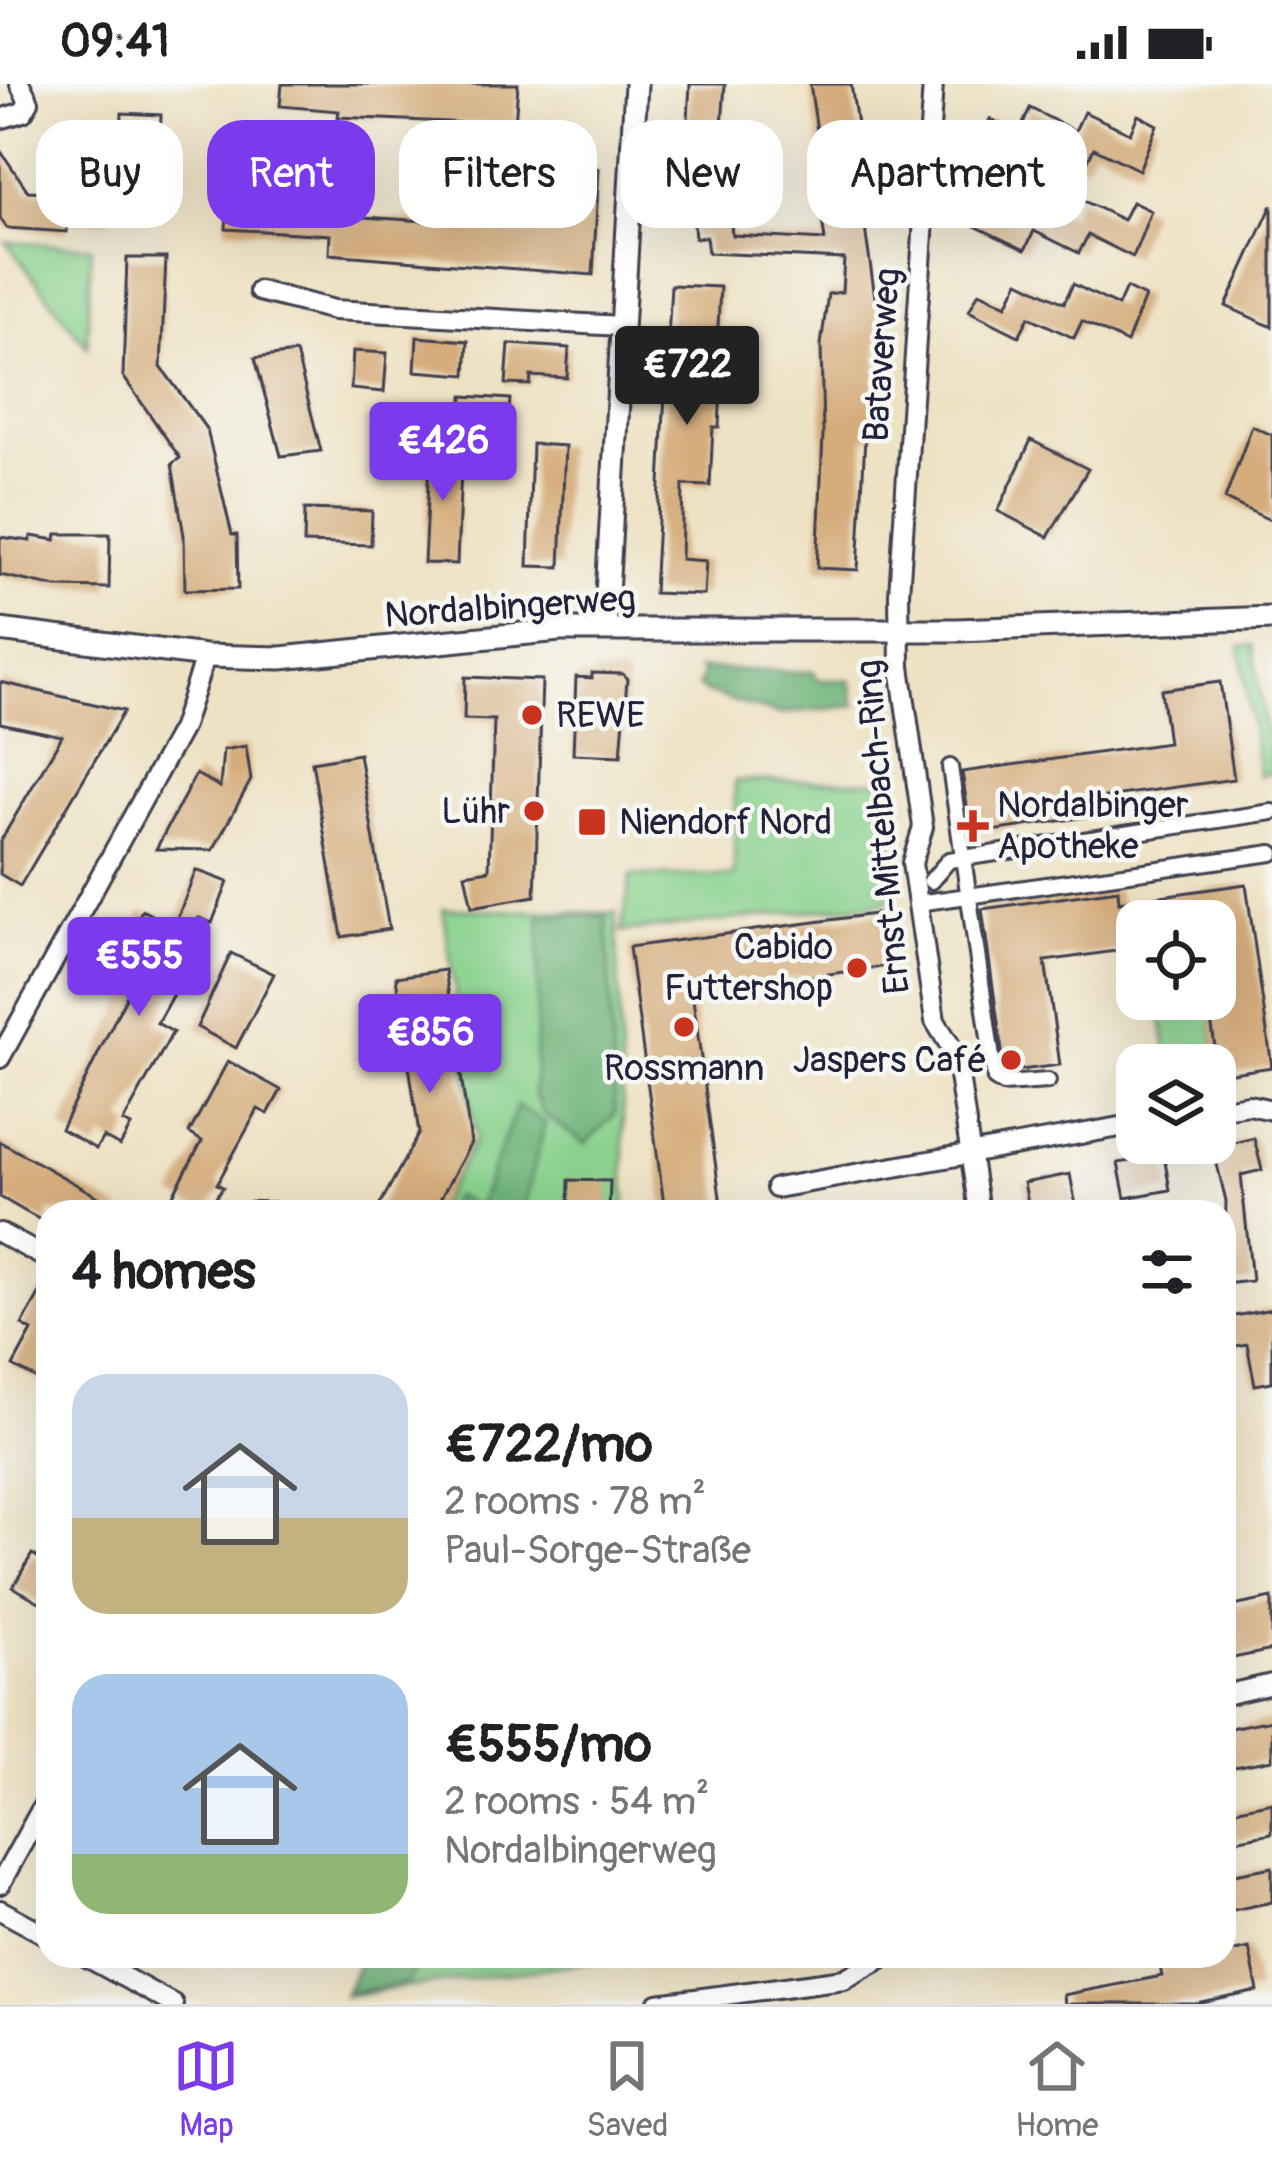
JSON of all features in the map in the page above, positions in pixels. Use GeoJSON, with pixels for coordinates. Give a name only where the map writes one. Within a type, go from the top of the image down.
{"type":"FeatureCollection","features":[{"type":"Feature","properties":{"kind":"street"},"geometry":{"type":"LineString","coordinates":[[0,119],[23,112],[29,102],[20,84]]}},
{"type":"Feature","properties":{"kind":"street"},"geometry":{"type":"LineString","coordinates":[[605,630],[636,84]]}},
{"type":"Feature","properties":{"kind":"street","name":"Bataverweg"},"geometry":{"type":"LineString","coordinates":[[899,630],[933,84]]}},
{"type":"Feature","properties":{"kind":"street"},"geometry":{"type":"LineString","coordinates":[[259,291],[334,310],[621,326]]}},
{"type":"Feature","properties":{"kind":"street","name":"Nordalbingerweg"},"geometry":{"type":"LineString","coordinates":[[0,630],[205,656],[327,656],[539,632],[899,630],[1272,618]]}},
{"type":"Feature","properties":{"kind":"street","name":"Ernst-Mittelbach-Ring"},"geometry":{"type":"LineString","coordinates":[[899,630],[923,827],[912,863],[935,1021],[956,1055],[978,1200]]}},
{"type":"Feature","properties":{"kind":"street"},"geometry":{"type":"LineString","coordinates":[[0,1058],[182,728],[205,656]]}},
{"type":"Feature","properties":{"kind":"street"},"geometry":{"type":"LineString","coordinates":[[950,766],[994,1079],[1003,1084],[1036,1077]]}},
{"type":"Feature","properties":{"kind":"street"},"geometry":{"type":"LineString","coordinates":[[932,880],[949,860],[963,857],[1272,812]]}},
{"type":"Feature","properties":{"kind":"street"},"geometry":{"type":"LineString","coordinates":[[918,902],[1272,853]]}},
{"type":"Feature","properties":{"kind":"street"},"geometry":{"type":"LineString","coordinates":[[1236,1107],[1272,1110]]}},
{"type":"Feature","properties":{"kind":"street"},"geometry":{"type":"LineString","coordinates":[[776,1188],[1116,1128]]}},
{"type":"Feature","properties":{"kind":"street"},"geometry":{"type":"LineString","coordinates":[[0,1233],[36,1252]]}},
{"type":"Feature","properties":{"kind":"street"},"geometry":{"type":"LineString","coordinates":[[1236,1692],[1272,1684]]}},
{"type":"Feature","properties":{"kind":"street"},"geometry":{"type":"LineString","coordinates":[[0,1884],[36,1819]]}},
{"type":"Feature","properties":{"kind":"street"},"geometry":{"type":"LineString","coordinates":[[0,1910],[36,1930]]}},
{"type":"Feature","properties":{"kind":"street"},"geometry":{"type":"LineString","coordinates":[[107,1968],[173,2004]]}},
{"type":"Feature","properties":{"kind":"street"},"geometry":{"type":"LineString","coordinates":[[658,2004],[844,1979],[864,1968]]}},
{"type":"Feature","properties":{"kind":"green space"},"geometry":{"type":"Polygon","coordinates":[[[6,242],[91,247],[87,347],[6,242]]]}},
{"type":"Feature","properties":{"kind":"green space"},"geometry":{"type":"Polygon","coordinates":[[[1253,645],[1272,773],[1259,775],[1240,647],[1253,645]]]}},
{"type":"Feature","properties":{"kind":"green space"},"geometry":{"type":"Polygon","coordinates":[[[699,669],[814,672],[818,680],[850,680],[855,706],[777,714],[706,693],[698,686],[703,674],[699,669]]]}},
{"type":"Feature","properties":{"kind":"green space"},"geometry":{"type":"Polygon","coordinates":[[[735,781],[884,781],[899,889],[887,902],[621,932],[631,876],[734,876],[735,781]]]}},
{"type":"Feature","properties":{"kind":"green space"},"geometry":{"type":"Polygon","coordinates":[[[443,909],[616,913],[626,1200],[442,1200],[476,1139],[443,909]]]}},
{"type":"Feature","properties":{"kind":"green space"},"geometry":{"type":"Polygon","coordinates":[[[540,916],[607,916],[615,1114],[585,1144],[543,1114],[534,1094],[540,916]]]}},
{"type":"Feature","properties":{"kind":"green space"},"geometry":{"type":"Polygon","coordinates":[[[1162,1020],[1211,1020],[1215,1044],[1166,1044],[1162,1020]]]}},
{"type":"Feature","properties":{"kind":"green space"},"geometry":{"type":"Polygon","coordinates":[[[517,1106],[545,1123],[526,1200],[481,1200],[517,1106]]]}},
{"type":"Feature","properties":{"kind":"green space"},"geometry":{"type":"Polygon","coordinates":[[[356,1968],[547,1968],[344,1996],[356,1968]]]}},
{"type":"Feature","properties":{"kind":"green space"},"geometry":{"type":"Polygon","coordinates":[[[357,1968],[414,1968],[409,1983],[346,1993],[357,1968]]]}},
{"type":"Feature","properties":{"kind":"building"},"geometry":{"type":"Polygon","coordinates":[[[282,84],[518,84],[515,120],[338,117],[339,111],[280,106],[282,84]]]}},
{"type":"Feature","properties":{"kind":"building"},"geometry":{"type":"Polygon","coordinates":[[[690,84],[725,84],[722,120],[688,120],[690,84]]]}},
{"type":"Feature","properties":{"kind":"building"},"geometry":{"type":"Polygon","coordinates":[[[810,84],[851,84],[856,120],[815,120],[810,84]]]}},
{"type":"Feature","properties":{"kind":"building"},"geometry":{"type":"Polygon","coordinates":[[[1030,108],[1053,120],[1025,120],[1030,108]]]}},
{"type":"Feature","properties":{"kind":"building"},"geometry":{"type":"Polygon","coordinates":[[[1084,112],[1130,133],[1138,115],[1157,125],[1139,170],[1094,148],[1087,162],[1087,120],[1080,120],[1084,112]]]}},
{"type":"Feature","properties":{"kind":"building"},"geometry":{"type":"Polygon","coordinates":[[[122,113],[161,115],[161,120],[122,120],[122,113]]]}},
{"type":"Feature","properties":{"kind":"building"},"geometry":{"type":"Polygon","coordinates":[[[0,150],[28,191],[36,191],[36,228],[67,228],[67,232],[7,228],[0,218],[0,150]]]}},
{"type":"Feature","properties":{"kind":"building"},"geometry":{"type":"Polygon","coordinates":[[[1087,202],[1123,220],[1132,202],[1151,211],[1133,257],[1088,235],[1079,253],[1034,231],[1025,250],[979,228],[1087,228],[1087,202]]]}},
{"type":"Feature","properties":{"kind":"building"},"geometry":{"type":"Polygon","coordinates":[[[1272,205],[1272,327],[1226,306],[1272,205]]]}},
{"type":"Feature","properties":{"kind":"building"},"geometry":{"type":"Polygon","coordinates":[[[375,218],[399,219],[399,228],[596,228],[593,275],[329,254],[330,235],[226,229],[375,228],[375,218]]]}},
{"type":"Feature","properties":{"kind":"building"},"geometry":{"type":"Polygon","coordinates":[[[694,228],[825,240],[823,228],[865,228],[875,297],[880,297],[873,437],[865,437],[858,570],[817,568],[823,435],[821,345],[828,294],[842,292],[844,259],[708,253],[706,237],[695,238],[694,228]]]}},
{"type":"Feature","properties":{"kind":"building"},"geometry":{"type":"Polygon","coordinates":[[[127,258],[166,258],[161,367],[207,430],[232,535],[237,535],[238,589],[185,590],[184,536],[172,464],[180,458],[123,376],[127,258]]]}},
{"type":"Feature","properties":{"kind":"building"},"geometry":{"type":"Polygon","coordinates":[[[1019,281],[1064,303],[1073,284],[1118,306],[1126,288],[1145,297],[1127,343],[1082,321],[1074,338],[1029,317],[1019,336],[969,311],[979,292],[1007,305],[1019,281]]]}},
{"type":"Feature","properties":{"kind":"building"},"geometry":{"type":"Polygon","coordinates":[[[671,285],[720,287],[715,386],[721,387],[719,427],[713,427],[710,486],[683,485],[681,559],[706,561],[704,595],[654,593],[671,285]]]}},
{"type":"Feature","properties":{"kind":"building"},"geometry":{"type":"Polygon","coordinates":[[[417,337],[468,341],[466,375],[415,371],[417,337]]]}},
{"type":"Feature","properties":{"kind":"building"},"geometry":{"type":"Polygon","coordinates":[[[509,344],[569,348],[567,378],[531,376],[530,385],[506,384],[509,344]]]}},
{"type":"Feature","properties":{"kind":"building"},"geometry":{"type":"Polygon","coordinates":[[[353,351],[387,353],[384,392],[351,389],[353,351]]]}},
{"type":"Feature","properties":{"kind":"building"},"geometry":{"type":"Polygon","coordinates":[[[296,353],[321,451],[281,456],[255,358],[296,353]]]}},
{"type":"Feature","properties":{"kind":"building"},"geometry":{"type":"Polygon","coordinates":[[[463,396],[510,399],[508,423],[489,421],[489,430],[461,429],[463,396]]]}},
{"type":"Feature","properties":{"kind":"building"},"geometry":{"type":"Polygon","coordinates":[[[1252,426],[1272,435],[1272,521],[1225,499],[1252,426]]]}},
{"type":"Feature","properties":{"kind":"building"},"geometry":{"type":"Polygon","coordinates":[[[1031,440],[1088,469],[1048,537],[998,511],[1031,440]]]}},
{"type":"Feature","properties":{"kind":"building"},"geometry":{"type":"Polygon","coordinates":[[[430,443],[462,444],[457,564],[424,563],[430,443]]]}},
{"type":"Feature","properties":{"kind":"building"},"geometry":{"type":"Polygon","coordinates":[[[532,444],[565,446],[560,567],[528,566],[532,444]]]}},
{"type":"Feature","properties":{"kind":"building"},"geometry":{"type":"Polygon","coordinates":[[[305,509],[372,511],[371,545],[304,543],[305,509]]]}},
{"type":"Feature","properties":{"kind":"building"},"geometry":{"type":"Polygon","coordinates":[[[57,534],[110,534],[109,588],[56,587],[0,575],[0,537],[56,540],[57,534]]]}},
{"type":"Feature","properties":{"kind":"building"},"geometry":{"type":"Polygon","coordinates":[[[592,673],[623,674],[627,679],[621,756],[573,754],[576,677],[592,678],[592,673]]]}},
{"type":"Feature","properties":{"kind":"building"},"geometry":{"type":"Polygon","coordinates":[[[465,677],[542,680],[535,896],[472,907],[465,874],[489,870],[494,720],[464,719],[465,677]]]}},
{"type":"Feature","properties":{"kind":"building"},"geometry":{"type":"Polygon","coordinates":[[[0,682],[124,711],[20,886],[0,874],[0,842],[62,736],[0,723],[0,682]]]}},
{"type":"Feature","properties":{"kind":"building"},"geometry":{"type":"Polygon","coordinates":[[[1220,682],[1234,779],[1105,797],[1107,814],[971,834],[962,772],[1168,743],[1161,690],[1220,682]]]}},
{"type":"Feature","properties":{"kind":"building"},"geometry":{"type":"Polygon","coordinates":[[[246,746],[251,780],[213,850],[156,849],[196,774],[220,787],[223,750],[246,746]]]}},
{"type":"Feature","properties":{"kind":"building"},"geometry":{"type":"Polygon","coordinates":[[[359,754],[389,929],[342,937],[312,762],[359,754]]]}},
{"type":"Feature","properties":{"kind":"building"},"geometry":{"type":"Polygon","coordinates":[[[196,870],[228,882],[212,923],[199,918],[167,979],[178,985],[157,1023],[173,1032],[123,1122],[131,1126],[120,1146],[103,1137],[96,1149],[61,1129],[131,987],[119,980],[138,946],[127,940],[142,910],[174,927],[196,870]]]}},
{"type":"Feature","properties":{"kind":"building"},"geometry":{"type":"Polygon","coordinates":[[[1246,884],[1272,1067],[1236,1072],[1236,1044],[1215,1044],[1211,1020],[1236,1020],[1236,900],[1133,900],[1246,884]]]}},
{"type":"Feature","properties":{"kind":"building"},"geometry":{"type":"Polygon","coordinates":[[[1118,890],[1116,951],[1045,961],[1060,1065],[1005,1072],[982,909],[1118,890]]]}},
{"type":"Feature","properties":{"kind":"building"},"geometry":{"type":"Polygon","coordinates":[[[882,913],[889,966],[692,992],[720,1200],[663,1200],[629,947],[882,913]]]}},
{"type":"Feature","properties":{"kind":"building"},"geometry":{"type":"Polygon","coordinates":[[[231,953],[274,974],[236,1048],[197,1027],[231,953]]]}},
{"type":"Feature","properties":{"kind":"building"},"geometry":{"type":"Polygon","coordinates":[[[445,970],[471,1143],[440,1200],[383,1200],[419,1133],[396,977],[445,970]]]}},
{"type":"Feature","properties":{"kind":"building"},"geometry":{"type":"Polygon","coordinates":[[[228,1061],[281,1090],[268,1114],[258,1109],[217,1184],[223,1187],[214,1200],[182,1200],[173,1195],[202,1141],[189,1133],[228,1061]]]}},
{"type":"Feature","properties":{"kind":"building"},"geometry":{"type":"Polygon","coordinates":[[[1254,1138],[1262,1170],[1241,1175],[1252,1281],[1236,1283],[1236,1200],[1226,1200],[1217,1164],[1236,1164],[1236,1142],[1254,1138]]]}},
{"type":"Feature","properties":{"kind":"building"},"geometry":{"type":"Polygon","coordinates":[[[0,1142],[104,1200],[36,1200],[36,1217],[0,1197],[0,1142]]]}},
{"type":"Feature","properties":{"kind":"building"},"geometry":{"type":"Polygon","coordinates":[[[1118,1164],[1165,1164],[1170,1190],[1125,1198],[1118,1164]]]}},
{"type":"Feature","properties":{"kind":"building"},"geometry":{"type":"Polygon","coordinates":[[[1070,1174],[1075,1200],[1028,1200],[1024,1183],[1070,1174]]]}},
{"type":"Feature","properties":{"kind":"building"},"geometry":{"type":"Polygon","coordinates":[[[569,1180],[610,1181],[609,1200],[568,1200],[569,1180]]]}},
{"type":"Feature","properties":{"kind":"building"},"geometry":{"type":"Polygon","coordinates":[[[36,1300],[36,1378],[13,1366],[32,1331],[22,1325],[36,1300]]]}},
{"type":"Feature","properties":{"kind":"building"},"geometry":{"type":"Polygon","coordinates":[[[1272,1309],[1272,1382],[1255,1385],[1247,1344],[1236,1346],[1236,1316],[1272,1309]]]}},
{"type":"Feature","properties":{"kind":"building"},"geometry":{"type":"Polygon","coordinates":[[[32,1554],[36,1556],[36,1600],[13,1587],[32,1554]]]}},
{"type":"Feature","properties":{"kind":"building"},"geometry":{"type":"Polygon","coordinates":[[[1272,1598],[1272,1650],[1236,1658],[1236,1606],[1272,1598]]]}},
{"type":"Feature","properties":{"kind":"building"},"geometry":{"type":"Polygon","coordinates":[[[1272,1720],[1272,1760],[1236,1767],[1236,1727],[1272,1720]]]}},
{"type":"Feature","properties":{"kind":"building"},"geometry":{"type":"Polygon","coordinates":[[[1272,1802],[1272,1833],[1236,1840],[1236,1810],[1272,1802]]]}},
{"type":"Feature","properties":{"kind":"building"},"geometry":{"type":"Polygon","coordinates":[[[1272,1867],[1272,1902],[1236,1910],[1236,1874],[1272,1867]]]}},
{"type":"Feature","properties":{"kind":"building"},"geometry":{"type":"Polygon","coordinates":[[[1249,1948],[1258,1991],[1197,2004],[1064,2004],[1063,1995],[1162,1976],[1160,1968],[1236,1968],[1236,1951],[1249,1948]]]}},
{"type":"Feature","properties":{"kind":"place","name":"REWE"},"geometry":{"type":"Point","coordinates":[532,715]}},
{"type":"Feature","properties":{"kind":"place","name":"Lühr"},"geometry":{"type":"Point","coordinates":[534,811]}},
{"type":"Feature","properties":{"kind":"place","name":"Niendorf Nord"},"geometry":{"type":"Point","coordinates":[592,822]}},
{"type":"Feature","properties":{"kind":"place","name":"Nordalbinger Apotheke"},"geometry":{"type":"Point","coordinates":[973,826]}},
{"type":"Feature","properties":{"kind":"place","name":"Cabido Futtershop"},"geometry":{"type":"Point","coordinates":[857,968]}},
{"type":"Feature","properties":{"kind":"place","name":"Rossmann"},"geometry":{"type":"Point","coordinates":[684,1027]}},
{"type":"Feature","properties":{"kind":"place","name":"Jaspers Café"},"geometry":{"type":"Point","coordinates":[1011,1060]}}]}
